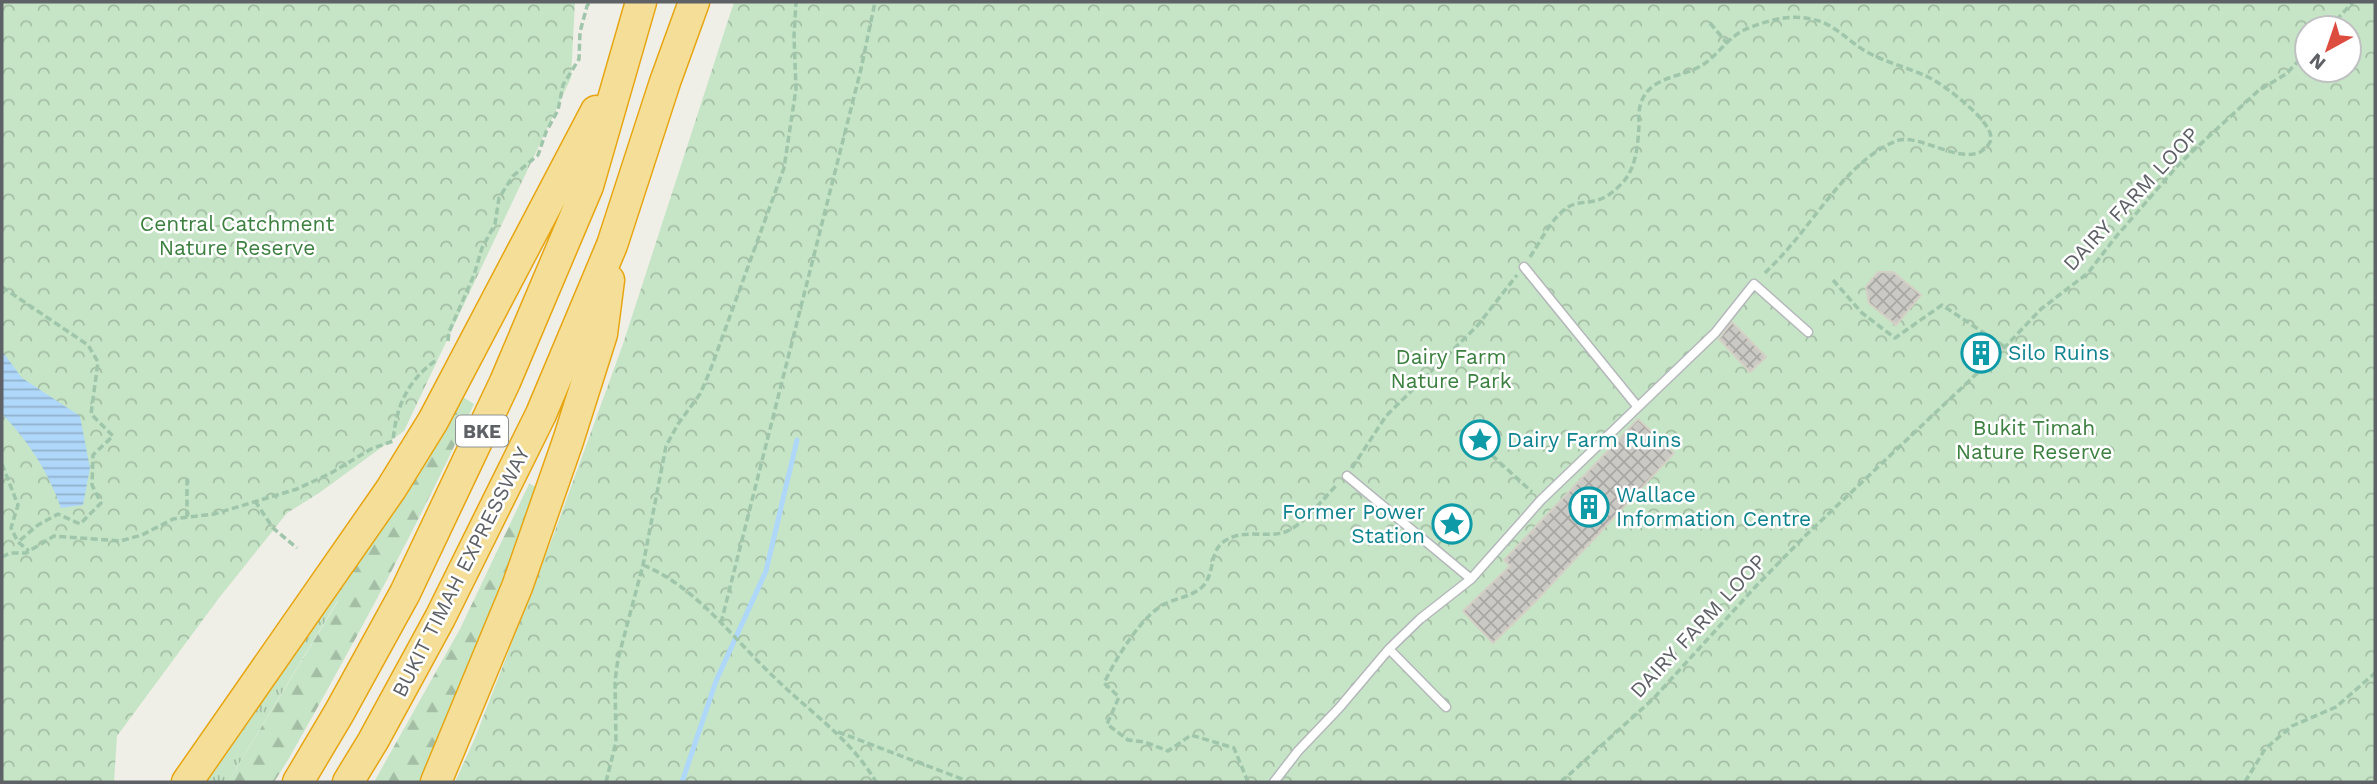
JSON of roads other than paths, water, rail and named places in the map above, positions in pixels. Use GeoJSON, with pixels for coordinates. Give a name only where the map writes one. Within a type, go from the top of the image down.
{"type":"FeatureCollection","features":[{"type":"Feature","properties":{"kind":"highway","name":"BUKIT TIMAH EXPRESSWAY"},"geometry":{"type":"LineString","coordinates":[[298,782],[405,593],[505,383],[588,186],[641,2]]}},
{"type":"Feature","properties":{"kind":"highway","name":"BUKIT TIMAH EXPRESSWAY"},"geometry":{"type":"LineString","coordinates":[[348,782],[440,618],[541,414],[612,245],[694,2]]}},
{"type":"Feature","properties":{"kind":"highway"},"geometry":{"type":"LineString","coordinates":[[187,782],[391,489],[433,421],[623,61]]}},
{"type":"Feature","properties":{"kind":"highway"},"geometry":{"type":"LineString","coordinates":[[436,782],[517,587],[568,441],[602,334],[612,245]]}},
{"type":"Feature","properties":{"kind":"lane"},"geometry":{"type":"LineString","coordinates":[[1524,267],[1637,406]]}},
{"type":"Feature","properties":{"kind":"lane"},"geometry":{"type":"LineString","coordinates":[[1274,782],[1298,751],[1389,649],[1420,619],[1471,579],[1541,500],[1715,333],[1755,284],[1808,332]]}},
{"type":"Feature","properties":{"kind":"lane"},"geometry":{"type":"LineString","coordinates":[[1347,476],[1471,579]]}},
{"type":"Feature","properties":{"kind":"lane"},"geometry":{"type":"LineString","coordinates":[[1389,649],[1446,706]]}},
{"type":"Feature","properties":{"kind":"water"},"geometry":{"type":"Polygon","coordinates":[[[2,351],[22,378],[80,416],[90,468],[83,505],[61,508],[37,458],[2,414],[2,351]]]}},
{"type":"Feature","properties":{"kind":"waterway"},"geometry":{"type":"LineString","coordinates":[[682,782],[716,681],[766,571],[797,440]]}},
{"type":"Feature","properties":{"kind":"place","name":"Silo Ruins"},"geometry":{"type":"Point","coordinates":[1981,353]}},
{"type":"Feature","properties":{"kind":"place","name":"Dairy Farm Ruins"},"geometry":{"type":"Point","coordinates":[1480,440]}},
{"type":"Feature","properties":{"kind":"place","name":"Wallace Information Centre"},"geometry":{"type":"Point","coordinates":[1589,507]}},
{"type":"Feature","properties":{"kind":"place","name":"Former Power Station"},"geometry":{"type":"Point","coordinates":[1452,524]}},
{"type":"Feature","properties":{"kind":"park label","name":"Central Catchment Nature Reserve"},"geometry":{"type":"Point","coordinates":[237,236]}},
{"type":"Feature","properties":{"kind":"park label","name":"Dairy Farm Nature Park"},"geometry":{"type":"Point","coordinates":[1451,369]}},
{"type":"Feature","properties":{"kind":"park label","name":"Bukit Timah Nature Reserve"},"geometry":{"type":"Point","coordinates":[2034,440]}}]}
